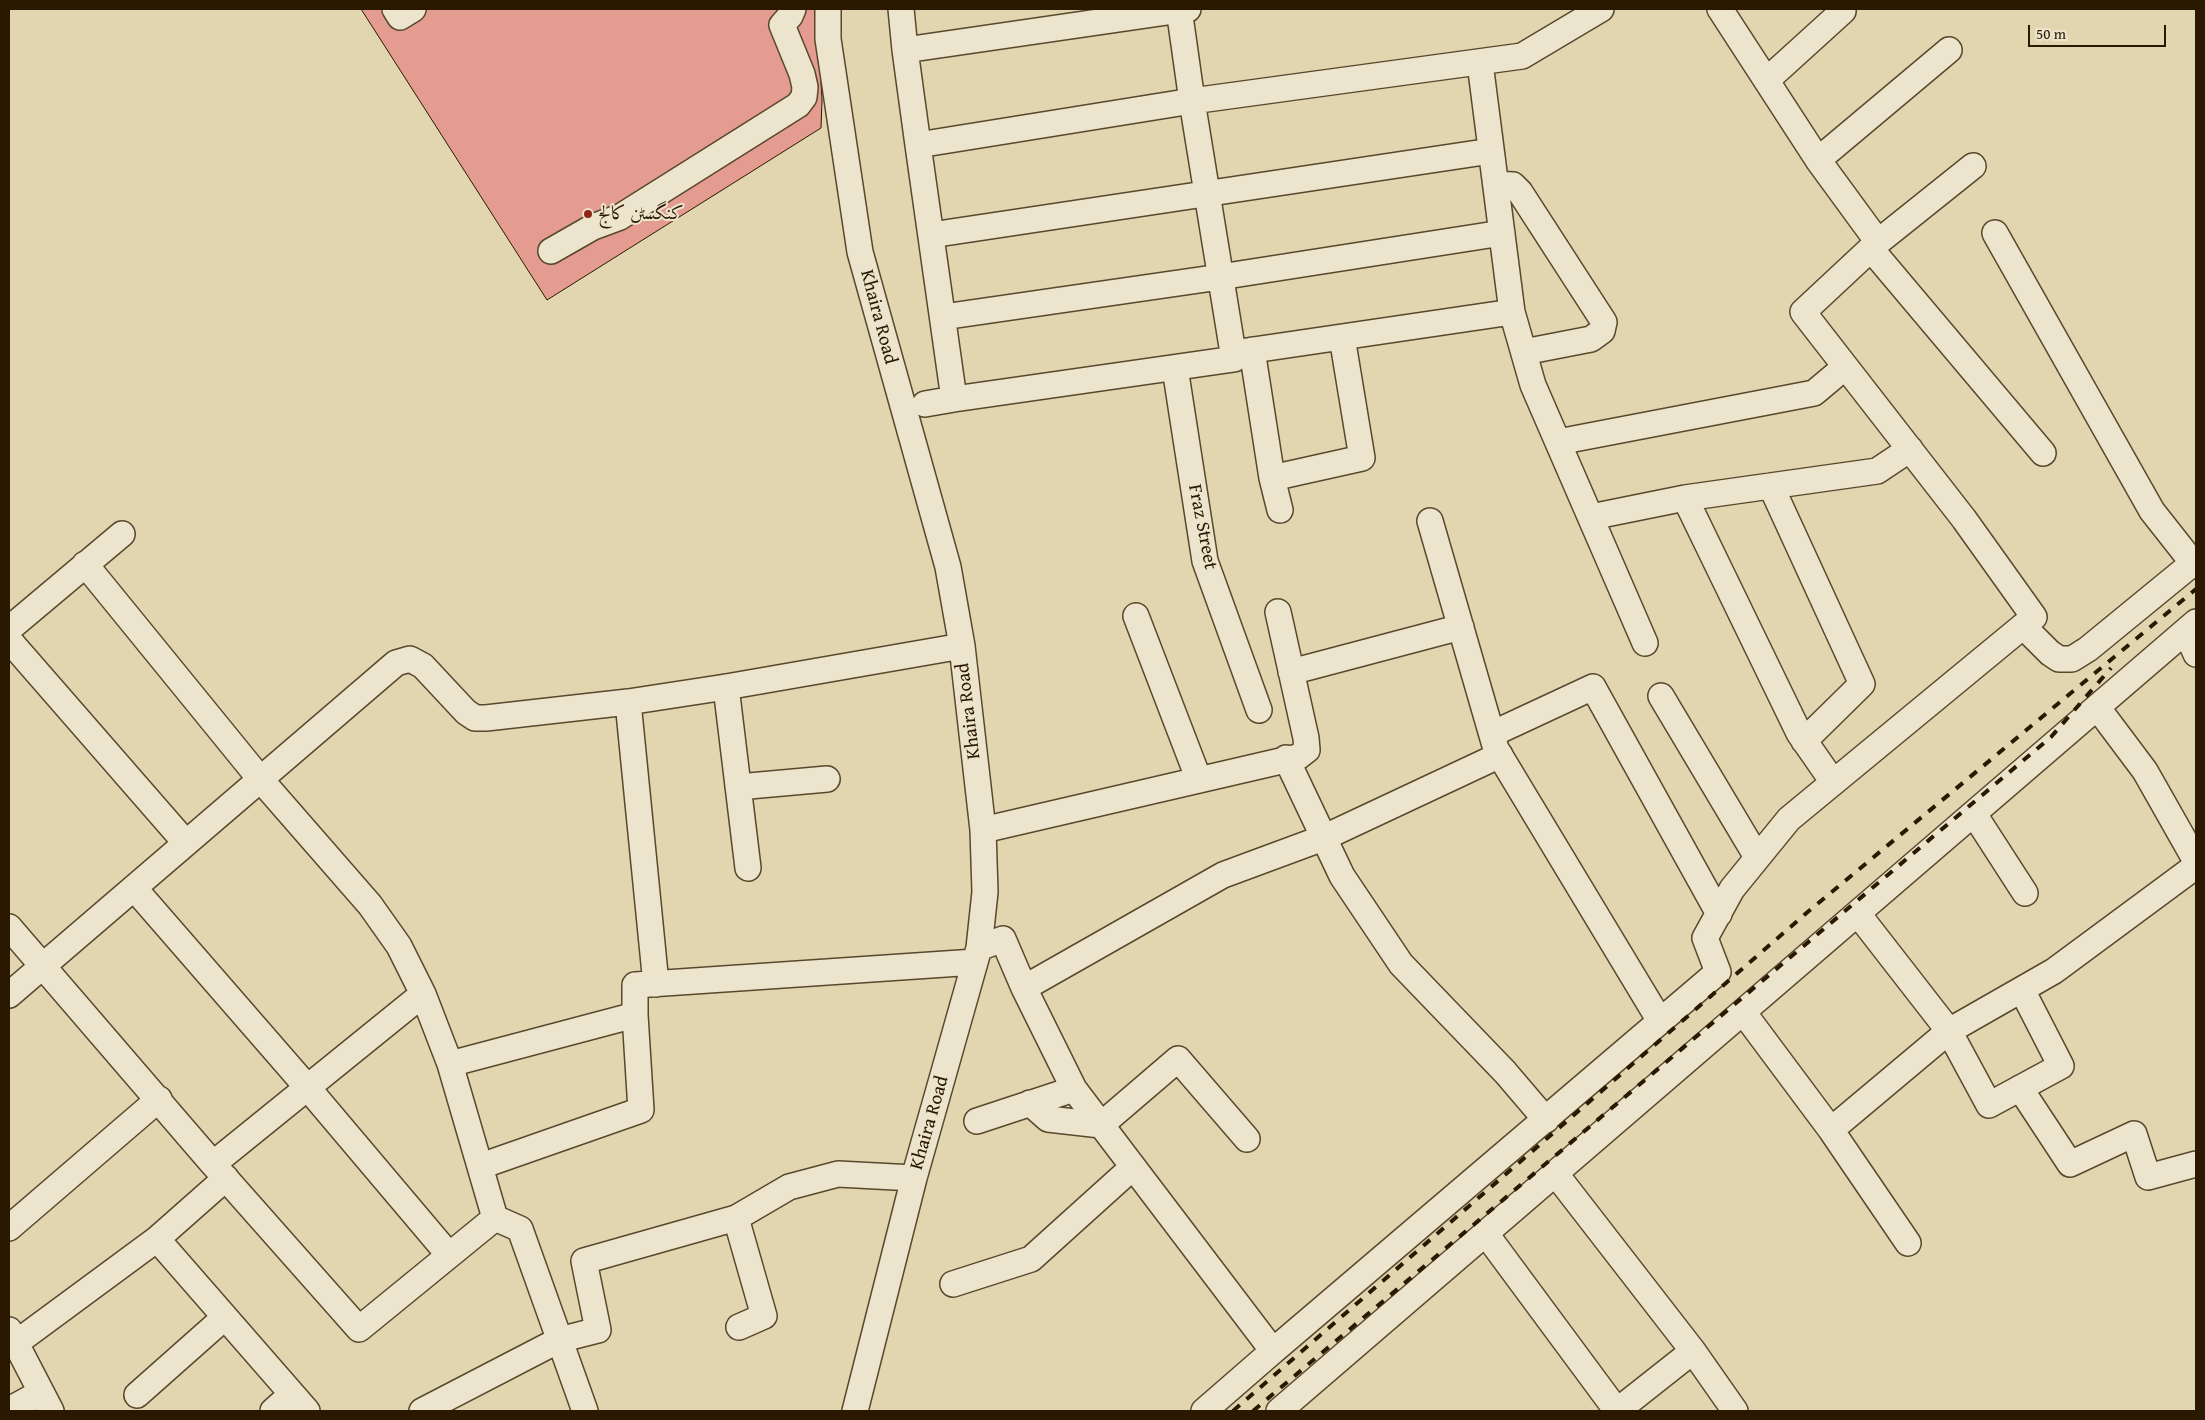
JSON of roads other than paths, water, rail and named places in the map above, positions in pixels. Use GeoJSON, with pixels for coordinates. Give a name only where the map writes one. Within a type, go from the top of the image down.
{"type":"FeatureCollection","features":[{"type":"Feature","properties":{"kind":"street"},"geometry":{"type":"LineString","coordinates":[[395,9],[400,17],[413,9]]}},
{"type":"Feature","properties":{"kind":"street"},"geometry":{"type":"LineString","coordinates":[[551,251],[593,227],[620,217],[798,105],[804,97],[805,87],[802,74],[782,25],[793,9]]}},
{"type":"Feature","properties":{"kind":"street","name":"Khaira Road"},"geometry":{"type":"LineString","coordinates":[[828,9],[828,39],[860,252],[948,567],[962,646],[983,830],[985,892],[977,955],[914,1178],[855,1411]]}},
{"type":"Feature","properties":{"kind":"street"},"geometry":{"type":"LineString","coordinates":[[901,9],[905,50],[954,399]]}},
{"type":"Feature","properties":{"kind":"street"},"geometry":{"type":"LineString","coordinates":[[905,50],[1182,9],[1192,101],[1220,277],[1242,351],[1280,510]]}},
{"type":"Feature","properties":{"kind":"street"},"geometry":{"type":"LineString","coordinates":[[918,145],[1192,101],[1522,56],[1601,9]]}},
{"type":"Feature","properties":{"kind":"street"},"geometry":{"type":"LineString","coordinates":[[1720,9],[1875,246],[2043,453]]}},
{"type":"Feature","properties":{"kind":"street"},"geometry":{"type":"LineString","coordinates":[[1767,80],[1843,10]]}},
{"type":"Feature","properties":{"kind":"street"},"geometry":{"type":"LineString","coordinates":[[1818,160],[1949,50]]}},
{"type":"Feature","properties":{"kind":"street"},"geometry":{"type":"LineString","coordinates":[[1480,63],[1512,312],[1533,385],[1645,643]]}},
{"type":"Feature","properties":{"kind":"street"},"geometry":{"type":"LineString","coordinates":[[931,235],[1492,151]]}},
{"type":"Feature","properties":{"kind":"street"},"geometry":{"type":"LineString","coordinates":[[1204,1411],[1718,972],[1705,938],[1732,889],[1789,818],[2034,617],[1964,519],[1803,312],[1875,246],[1973,166]]}},
{"type":"Feature","properties":{"kind":"street"},"geometry":{"type":"LineString","coordinates":[[1496,184],[1513,185],[1520,192],[1604,322],[1602,331],[1591,339],[1524,352]]}},
{"type":"Feature","properties":{"kind":"street"},"geometry":{"type":"LineString","coordinates":[[942,317],[1220,277],[1502,233]]}},
{"type":"Feature","properties":{"kind":"street"},"geometry":{"type":"LineString","coordinates":[[1995,233],[2152,511],[2195,561],[2088,649],[2072,659],[2059,659],[2050,653],[2023,626]]}},
{"type":"Feature","properties":{"kind":"street"},"geometry":{"type":"LineString","coordinates":[[925,404],[1234,359],[1242,351],[1512,312]]}},
{"type":"Feature","properties":{"kind":"street"},"geometry":{"type":"LineString","coordinates":[[1272,478],[1362,458],[1342,337]]}},
{"type":"Feature","properties":{"kind":"street"},"geometry":{"type":"LineString","coordinates":[[1558,442],[1814,393],[1845,366]]}},
{"type":"Feature","properties":{"kind":"street","name":"Fraz Street"},"geometry":{"type":"LineString","coordinates":[[1175,368],[1205,561],[1260,710]]}},
{"type":"Feature","properties":{"kind":"street"},"geometry":{"type":"LineString","coordinates":[[1591,517],[1685,498],[1877,471],[1910,449]]}},
{"type":"Feature","properties":{"kind":"street"},"geometry":{"type":"LineString","coordinates":[[1771,486],[1862,684],[1804,741]]}},
{"type":"Feature","properties":{"kind":"street"},"geometry":{"type":"LineString","coordinates":[[1685,498],[1804,741],[1833,782]]}},
{"type":"Feature","properties":{"kind":"street"},"geometry":{"type":"LineString","coordinates":[[1430,521],[1496,745],[1660,1021]]}},
{"type":"Feature","properties":{"kind":"street"},"geometry":{"type":"LineString","coordinates":[[9,629],[122,534]]}},
{"type":"Feature","properties":{"kind":"street"},"geometry":{"type":"LineString","coordinates":[[85,564],[261,780],[370,905],[399,946],[423,994],[450,1064],[496,1218],[520,1229],[585,1411]]}},
{"type":"Feature","properties":{"kind":"street"},"geometry":{"type":"LineString","coordinates":[[983,830],[1286,758],[1298,757],[1307,750],[1306,738],[1278,612]]}},
{"type":"Feature","properties":{"kind":"street"},"geometry":{"type":"LineString","coordinates":[[1136,616],[1198,780]]}},
{"type":"Feature","properties":{"kind":"street"},"geometry":{"type":"LineString","coordinates":[[1291,672],[1461,627]]}},
{"type":"Feature","properties":{"kind":"street"},"geometry":{"type":"LineString","coordinates":[[2191,627],[2196,654]]}},
{"type":"Feature","properties":{"kind":"street"},"geometry":{"type":"LineString","coordinates":[[1279,1411],[2191,627]]}},
{"type":"Feature","properties":{"kind":"street"},"geometry":{"type":"LineString","coordinates":[[9,640],[186,842]]}},
{"type":"Feature","properties":{"kind":"street"},"geometry":{"type":"LineString","coordinates":[[9,995],[396,663],[410,660],[423,666],[466,712],[475,718],[486,718],[628,702],[962,646]]}},
{"type":"Feature","properties":{"kind":"street"},"geometry":{"type":"LineString","coordinates":[[726,687],[748,868]]}},
{"type":"Feature","properties":{"kind":"street"},"geometry":{"type":"LineString","coordinates":[[1024,988],[1223,875],[1323,838],[1496,745],[1593,687],[1718,914]]}},
{"type":"Feature","properties":{"kind":"street"},"geometry":{"type":"LineString","coordinates":[[1661,696],[1758,857]]}},
{"type":"Feature","properties":{"kind":"street"},"geometry":{"type":"LineString","coordinates":[[628,702],[656,984]]}},
{"type":"Feature","properties":{"kind":"street"},"geometry":{"type":"LineString","coordinates":[[2097,708],[2145,771],[2196,861]]}},
{"type":"Feature","properties":{"kind":"street"},"geometry":{"type":"LineString","coordinates":[[1286,758],[1342,876],[1401,964],[1505,1072],[1546,1120]]}},
{"type":"Feature","properties":{"kind":"street"},"geometry":{"type":"LineString","coordinates":[[738,787],[827,779]]}},
{"type":"Feature","properties":{"kind":"street"},"geometry":{"type":"LineString","coordinates":[[1974,814],[2025,894]]}},
{"type":"Feature","properties":{"kind":"street"},"geometry":{"type":"LineString","coordinates":[[1831,1130],[1949,1031],[2054,971],[2196,866]]}},
{"type":"Feature","properties":{"kind":"street"},"geometry":{"type":"LineString","coordinates":[[134,888],[307,1086],[449,1256]]}},
{"type":"Feature","properties":{"kind":"street"},"geometry":{"type":"LineString","coordinates":[[1858,914],[1949,1031],[1989,1105],[2061,1066],[2022,990]]}},
{"type":"Feature","properties":{"kind":"street"},"geometry":{"type":"LineString","coordinates":[[9,927],[160,1099],[219,1171],[359,1329],[496,1218]]}},
{"type":"Feature","properties":{"kind":"street"},"geometry":{"type":"LineString","coordinates":[[481,1166],[641,1110],[635,985],[977,955],[1003,939],[1024,988],[1074,1089],[1274,1351]]}},
{"type":"Feature","properties":{"kind":"street"},"geometry":{"type":"LineString","coordinates":[[9,1410],[45,1402],[13,1337],[157,1239],[219,1171],[307,1086],[423,994]]}},
{"type":"Feature","properties":{"kind":"street"},"geometry":{"type":"LineString","coordinates":[[1744,1012],[1831,1130],[1908,1243]]}},
{"type":"Feature","properties":{"kind":"street"},"geometry":{"type":"LineString","coordinates":[[450,1064],[635,1015]]}},
{"type":"Feature","properties":{"kind":"street"},"geometry":{"type":"LineString","coordinates":[[1030,1104],[1048,1119],[1101,1125],[1178,1058],[1246,1139]]}},
{"type":"Feature","properties":{"kind":"street"},"geometry":{"type":"LineString","coordinates":[[2020,1088],[2070,1164],[2134,1134],[2148,1177],[2196,1164]]}},
{"type":"Feature","properties":{"kind":"street"},"geometry":{"type":"LineString","coordinates":[[977,1121],[1074,1089]]}},
{"type":"Feature","properties":{"kind":"street"},"geometry":{"type":"LineString","coordinates":[[9,1228],[160,1099]]}},
{"type":"Feature","properties":{"kind":"street"},"geometry":{"type":"LineString","coordinates":[[952,1284],[1031,1259],[1133,1167]]}},
{"type":"Feature","properties":{"kind":"street"},"geometry":{"type":"LineString","coordinates":[[1556,1173],[1693,1351],[1735,1411]]}},
{"type":"Feature","properties":{"kind":"street"},"geometry":{"type":"LineString","coordinates":[[422,1411],[559,1340],[598,1330],[584,1261],[736,1218],[789,1188],[838,1174],[914,1178]]}},
{"type":"Feature","properties":{"kind":"street"},"geometry":{"type":"LineString","coordinates":[[736,1218],[764,1316],[739,1327]]}},
{"type":"Feature","properties":{"kind":"street"},"geometry":{"type":"LineString","coordinates":[[1486,1234],[1617,1411],[1693,1351]]}},
{"type":"Feature","properties":{"kind":"street"},"geometry":{"type":"LineString","coordinates":[[157,1239],[300,1403],[273,1411]]}},
{"type":"Feature","properties":{"kind":"street"},"geometry":{"type":"LineString","coordinates":[[137,1396],[225,1316]]}},
{"type":"Feature","properties":{"kind":"railway"},"geometry":{"type":"LineString","coordinates":[[1233,1411],[1810,910],[2196,589]]}},
{"type":"Feature","properties":{"kind":"railway"},"geometry":{"type":"LineString","coordinates":[[1253,1411],[2051,737],[2111,668]]}},
{"type":"Feature","properties":{"kind":"place","name":"کنگسٹن کالج"},"geometry":{"type":"Point","coordinates":[588,214]}}]}
